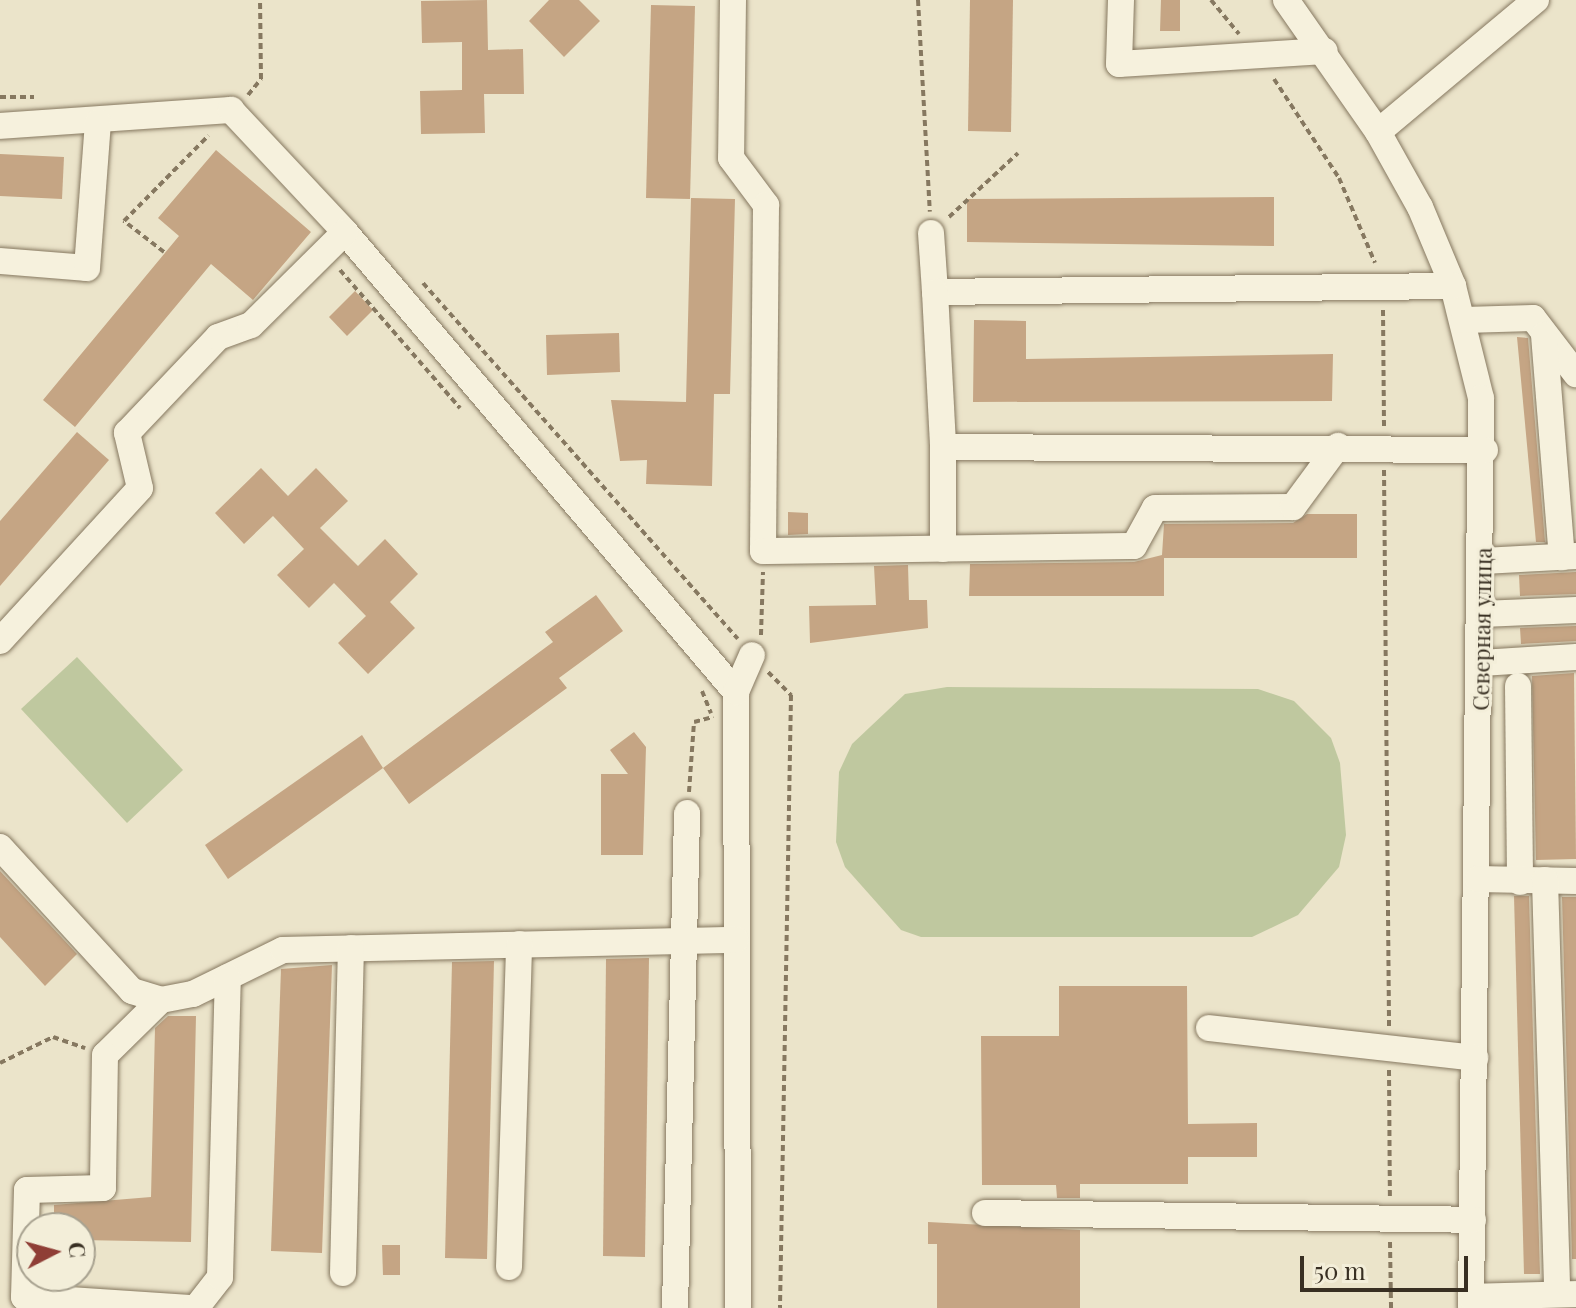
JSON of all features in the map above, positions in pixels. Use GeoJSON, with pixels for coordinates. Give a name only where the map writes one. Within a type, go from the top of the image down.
{"type":"FeatureCollection","features":[{"type":"Feature","properties":{"kind":"street"},"geometry":{"type":"LineString","coordinates":[[733,0],[731,158],[766,205],[763,551],[1134,546],[1155,508],[1293,507],[1338,446]]}},
{"type":"Feature","properties":{"kind":"street"},"geometry":{"type":"LineString","coordinates":[[1121,0],[1119,64],[1325,51]]}},
{"type":"Feature","properties":{"kind":"street","name":"Северная улица"},"geometry":{"type":"LineString","coordinates":[[1286,0],[1325,51],[1378,132],[1453,286],[1464,320],[1485,450],[1471,1302]]}},
{"type":"Feature","properties":{"kind":"street"},"geometry":{"type":"LineString","coordinates":[[1378,132],[1536,0]]}},
{"type":"Feature","properties":{"kind":"street"},"geometry":{"type":"LineString","coordinates":[[0,126],[98,122],[231,110],[338,240],[736,692]]}},
{"type":"Feature","properties":{"kind":"street"},"geometry":{"type":"LineString","coordinates":[[0,261],[87,268],[98,122]]}},
{"type":"Feature","properties":{"kind":"street"},"geometry":{"type":"LineString","coordinates":[[931,233],[943,447],[943,549]]}},
{"type":"Feature","properties":{"kind":"street"},"geometry":{"type":"LineString","coordinates":[[0,641],[140,488],[127,433],[218,337],[251,325],[338,240]]}},
{"type":"Feature","properties":{"kind":"street"},"geometry":{"type":"LineString","coordinates":[[935,292],[1453,286]]}},
{"type":"Feature","properties":{"kind":"street"},"geometry":{"type":"LineString","coordinates":[[1464,320],[1533,318],[1576,374]]}},
{"type":"Feature","properties":{"kind":"street"},"geometry":{"type":"LineString","coordinates":[[1483,561],[1569,557],[1544,335]]}},
{"type":"Feature","properties":{"kind":"street"},"geometry":{"type":"LineString","coordinates":[[943,447],[1338,446],[1485,450]]}},
{"type":"Feature","properties":{"kind":"street"},"geometry":{"type":"LineString","coordinates":[[1482,614],[1576,610]]}},
{"type":"Feature","properties":{"kind":"street"},"geometry":{"type":"LineString","coordinates":[[738,1308],[736,692],[758,643]]}},
{"type":"Feature","properties":{"kind":"street"},"geometry":{"type":"LineString","coordinates":[[1481,663],[1576,657]]}},
{"type":"Feature","properties":{"kind":"street"},"geometry":{"type":"LineString","coordinates":[[1471,1302],[1566,1294],[1518,686]]}},
{"type":"Feature","properties":{"kind":"street"},"geometry":{"type":"LineString","coordinates":[[675,1308],[687,813]]}},
{"type":"Feature","properties":{"kind":"street"},"geometry":{"type":"LineString","coordinates":[[0,847],[132,991],[161,1000]]}},
{"type":"Feature","properties":{"kind":"street"},"geometry":{"type":"LineString","coordinates":[[1478,879],[1576,881]]}},
{"type":"Feature","properties":{"kind":"street"},"geometry":{"type":"LineString","coordinates":[[190,1308],[24,1297],[27,1190],[103,1188],[105,1055],[161,1000],[228,977],[283,950],[736,940]]}},
{"type":"Feature","properties":{"kind":"street"},"geometry":{"type":"LineString","coordinates":[[509,1267],[519,944]]}},
{"type":"Feature","properties":{"kind":"street"},"geometry":{"type":"LineString","coordinates":[[343,1273],[351,948]]}},
{"type":"Feature","properties":{"kind":"street"},"geometry":{"type":"LineString","coordinates":[[196,1308],[220,1277],[228,977]]}},
{"type":"Feature","properties":{"kind":"street"},"geometry":{"type":"LineString","coordinates":[[1209,1028],[1475,1058]]}},
{"type":"Feature","properties":{"kind":"street"},"geometry":{"type":"LineString","coordinates":[[985,1213],[1473,1220]]}},
{"type":"Feature","properties":{"kind":"path"},"geometry":{"type":"LineString","coordinates":[[918,0],[931,233]]}},
{"type":"Feature","properties":{"kind":"path"},"geometry":{"type":"LineString","coordinates":[[1211,0],[1256,56],[1339,178],[1383,287],[1391,1308]]}},
{"type":"Feature","properties":{"kind":"path"},"geometry":{"type":"LineString","coordinates":[[931,233],[1018,153]]}},
{"type":"Feature","properties":{"kind":"path"},"geometry":{"type":"LineString","coordinates":[[338,240],[336,265],[471,421]]}},
{"type":"Feature","properties":{"kind":"path"},"geometry":{"type":"LineString","coordinates":[[763,551],[758,643],[791,695],[780,1308]]}},
{"type":"Feature","properties":{"kind":"path"},"geometry":{"type":"LineString","coordinates":[[699,683],[713,717],[713,733]]}},
{"type":"Feature","properties":{"kind":"path"},"geometry":{"type":"LineString","coordinates":[[687,813],[694,722],[713,717]]}},
{"type":"Feature","properties":{"kind":"path"},"geometry":{"type":"LineString","coordinates":[[0,1063],[53,1037],[105,1055]]}},
{"type":"Feature","properties":{"kind":"green space"},"geometry":{"type":"Polygon","coordinates":[[[77,657],[183,770],[127,823],[21,709],[77,657]]]}},
{"type":"Feature","properties":{"kind":"green space"},"geometry":{"type":"Polygon","coordinates":[[[947,687],[1258,689],[1294,701],[1331,738],[1340,763],[1346,835],[1339,867],[1298,915],[1252,937],[921,937],[901,930],[845,867],[836,842],[839,772],[852,744],[905,694],[947,687]]]}},
{"type":"Feature","properties":{"kind":"building"},"geometry":{"type":"Polygon","coordinates":[[[487,0],[488,50],[523,49],[524,94],[484,94],[485,133],[421,134],[420,91],[462,90],[462,42],[422,43],[421,1],[487,0]]]}},
{"type":"Feature","properties":{"kind":"building"},"geometry":{"type":"Polygon","coordinates":[[[549,0],[579,0],[600,21],[564,57],[529,21],[549,0]]]}},
{"type":"Feature","properties":{"kind":"building"},"geometry":{"type":"Polygon","coordinates":[[[970,0],[1013,0],[1011,132],[968,131],[970,0]]]}},
{"type":"Feature","properties":{"kind":"building"},"geometry":{"type":"Polygon","coordinates":[[[1161,0],[1180,0],[1180,31],[1160,31],[1161,0]]]}},
{"type":"Feature","properties":{"kind":"building"},"geometry":{"type":"Polygon","coordinates":[[[651,5],[695,6],[690,199],[646,198],[651,5]]]}},
{"type":"Feature","properties":{"kind":"building"},"geometry":{"type":"Polygon","coordinates":[[[216,150],[311,232],[253,300],[211,264],[75,427],[43,400],[179,236],[158,218],[216,150]]]}},
{"type":"Feature","properties":{"kind":"building"},"geometry":{"type":"Polygon","coordinates":[[[0,154],[64,157],[62,199],[0,196],[0,154]]]}},
{"type":"Feature","properties":{"kind":"building"},"geometry":{"type":"Polygon","coordinates":[[[1274,197],[1274,246],[967,242],[967,199],[1274,197]]]}},
{"type":"Feature","properties":{"kind":"building"},"geometry":{"type":"Polygon","coordinates":[[[691,198],[735,199],[730,394],[714,394],[712,486],[646,484],[647,460],[620,461],[611,400],[686,402],[691,198]]]}},
{"type":"Feature","properties":{"kind":"building"},"geometry":{"type":"Polygon","coordinates":[[[355,291],[373,310],[347,336],[329,317],[355,291]]]}},
{"type":"Feature","properties":{"kind":"building"},"geometry":{"type":"Polygon","coordinates":[[[974,320],[1026,321],[1026,359],[1333,354],[1332,401],[973,402],[974,320]]]}},
{"type":"Feature","properties":{"kind":"building"},"geometry":{"type":"Polygon","coordinates":[[[619,333],[620,372],[547,375],[546,335],[619,333]]]}},
{"type":"Feature","properties":{"kind":"building"},"geometry":{"type":"Polygon","coordinates":[[[1517,337],[1528,338],[1545,542],[1536,542],[1517,337]]]}},
{"type":"Feature","properties":{"kind":"building"},"geometry":{"type":"Polygon","coordinates":[[[77,432],[109,460],[0,586],[0,521],[77,432]]]}},
{"type":"Feature","properties":{"kind":"building"},"geometry":{"type":"Polygon","coordinates":[[[261,468],[288,496],[316,468],[348,501],[320,528],[358,566],[385,539],[418,574],[390,602],[415,628],[368,674],[338,643],[366,616],[334,583],[309,608],[277,575],[304,549],[273,516],[244,544],[215,513],[261,468]]]}},
{"type":"Feature","properties":{"kind":"building"},"geometry":{"type":"Polygon","coordinates":[[[788,512],[808,513],[808,534],[788,535],[788,512]]]}},
{"type":"Feature","properties":{"kind":"building"},"geometry":{"type":"Polygon","coordinates":[[[1307,514],[1357,514],[1357,558],[1164,558],[1164,596],[969,596],[970,564],[1134,562],[1162,555],[1164,524],[1293,523],[1307,514]]]}},
{"type":"Feature","properties":{"kind":"building"},"geometry":{"type":"Polygon","coordinates":[[[908,565],[909,600],[927,600],[928,628],[810,643],[809,606],[876,605],[874,566],[908,565]]]}},
{"type":"Feature","properties":{"kind":"building"},"geometry":{"type":"Polygon","coordinates":[[[1576,572],[1576,594],[1520,596],[1519,575],[1576,572]]]}},
{"type":"Feature","properties":{"kind":"building"},"geometry":{"type":"Polygon","coordinates":[[[596,595],[623,631],[559,678],[567,688],[409,804],[383,768],[553,642],[545,632],[596,595]]]}},
{"type":"Feature","properties":{"kind":"building"},"geometry":{"type":"Polygon","coordinates":[[[1576,626],[1576,641],[1521,644],[1520,628],[1576,626]]]}},
{"type":"Feature","properties":{"kind":"building"},"geometry":{"type":"Polygon","coordinates":[[[1574,673],[1576,859],[1536,860],[1532,676],[1574,673]]]}},
{"type":"Feature","properties":{"kind":"building"},"geometry":{"type":"Polygon","coordinates":[[[634,732],[646,747],[643,855],[601,855],[601,774],[628,774],[610,750],[634,732]]]}},
{"type":"Feature","properties":{"kind":"building"},"geometry":{"type":"Polygon","coordinates":[[[362,735],[383,768],[228,879],[205,845],[362,735]]]}},
{"type":"Feature","properties":{"kind":"building"},"geometry":{"type":"Polygon","coordinates":[[[0,871],[77,954],[45,986],[0,937],[0,871]]]}},
{"type":"Feature","properties":{"kind":"building"},"geometry":{"type":"Polygon","coordinates":[[[1514,896],[1529,896],[1540,1274],[1524,1274],[1514,896]]]}},
{"type":"Feature","properties":{"kind":"building"},"geometry":{"type":"Polygon","coordinates":[[[1562,897],[1576,897],[1576,1259],[1572,1259],[1562,897]]]}},
{"type":"Feature","properties":{"kind":"building"},"geometry":{"type":"Polygon","coordinates":[[[649,958],[645,1257],[603,1256],[606,959],[649,958]]]}},
{"type":"Feature","properties":{"kind":"building"},"geometry":{"type":"Polygon","coordinates":[[[494,961],[487,1259],[445,1258],[452,962],[494,961]]]}},
{"type":"Feature","properties":{"kind":"building"},"geometry":{"type":"Polygon","coordinates":[[[332,965],[322,1253],[271,1251],[281,969],[332,965]]]}},
{"type":"Feature","properties":{"kind":"building"},"geometry":{"type":"Polygon","coordinates":[[[1059,986],[1187,986],[1188,1124],[1257,1123],[1257,1157],[1188,1157],[1188,1184],[1080,1184],[1080,1198],[1057,1198],[1056,1185],[982,1185],[981,1036],[1059,1036],[1059,986]]]}},
{"type":"Feature","properties":{"kind":"building"},"geometry":{"type":"Polygon","coordinates":[[[168,1016],[196,1016],[191,1242],[96,1240],[96,1212],[54,1212],[54,1205],[151,1197],[155,1028],[168,1016]]]}},
{"type":"Feature","properties":{"kind":"building"},"geometry":{"type":"Polygon","coordinates":[[[928,1222],[1080,1230],[1080,1308],[937,1308],[937,1244],[928,1244],[928,1222]]]}},
{"type":"Feature","properties":{"kind":"building"},"geometry":{"type":"Polygon","coordinates":[[[382,1245],[400,1245],[400,1275],[383,1275],[382,1245]]]}}]}
